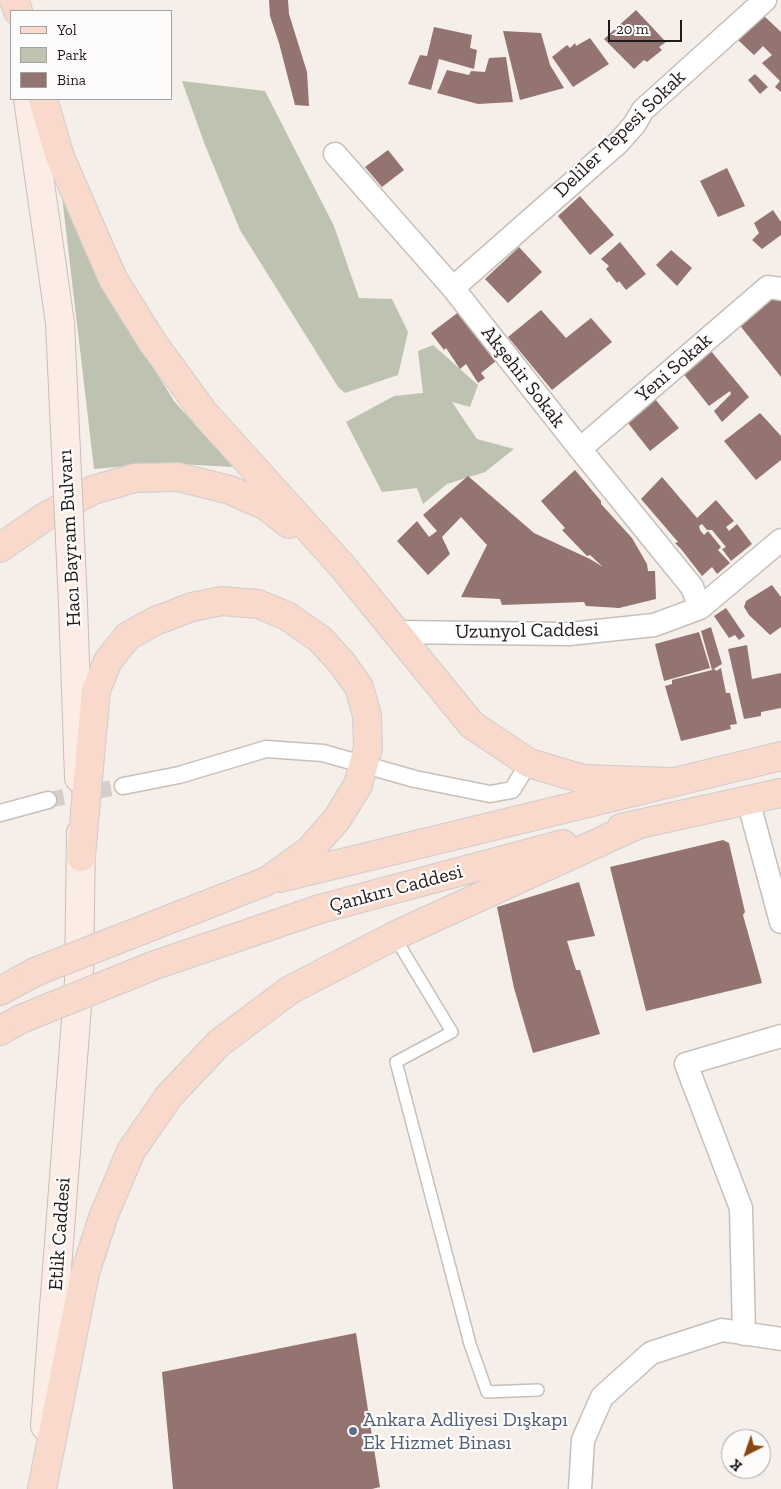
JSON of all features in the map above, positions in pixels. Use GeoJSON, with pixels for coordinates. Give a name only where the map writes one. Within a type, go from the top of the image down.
{"type":"FeatureCollection","features":[{"type":"Feature","properties":{"kind":"main road","name":"Hacı Bayram Bulvarı"},"geometry":{"type":"LineString","coordinates":[[28,100],[60,323],[82,857],[80,980]]}},
{"type":"Feature","properties":{"kind":"main road"},"geometry":{"type":"LineString","coordinates":[[43,100],[60,157],[113,279],[153,343],[205,414],[343,567],[394,632],[472,725],[529,763],[583,779],[674,782]]}},
{"type":"Feature","properties":{"kind":"main road"},"geometry":{"type":"LineString","coordinates":[[0,548],[43,518],[93,490],[135,478],[178,477],[230,490],[266,506],[343,567]]}},
{"type":"Feature","properties":{"kind":"main road"},"geometry":{"type":"LineString","coordinates":[[82,857],[96,690],[108,661],[128,636],[155,621],[192,607],[222,601],[258,604],[287,616],[320,639],[342,663],[359,688],[367,715],[368,748],[358,785],[337,819],[309,851],[267,881]]}},
{"type":"Feature","properties":{"kind":"main road","name":"Çankırı Caddesi"},"geometry":{"type":"LineString","coordinates":[[0,991],[35,972],[267,881],[781,756]]}},
{"type":"Feature","properties":{"kind":"main road","name":"Çankırı Caddesi"},"geometry":{"type":"LineString","coordinates":[[11,1025],[155,966],[320,909],[640,824],[781,793]]}},
{"type":"Feature","properties":{"kind":"main road"},"geometry":{"type":"LineString","coordinates":[[41,1489],[85,1273],[104,1216],[131,1151],[169,1096],[220,1042],[290,990],[394,936],[640,824]]}},
{"type":"Feature","properties":{"kind":"main road","name":"Etlik Caddesi"},"geometry":{"type":"LineString","coordinates":[[41,1489],[80,980]]}},
{"type":"Feature","properties":{"kind":"street","name":"Deliler Tepesi Sokak"},"geometry":{"type":"LineString","coordinates":[[453,288],[619,142],[634,125],[643,110],[765,0]]}},
{"type":"Feature","properties":{"kind":"street","name":"Akşehir Sokak"},"geometry":{"type":"LineString","coordinates":[[335,154],[453,288],[692,587],[700,608]]}},
{"type":"Feature","properties":{"kind":"street","name":"Yeni Sokak"},"geometry":{"type":"LineString","coordinates":[[580,449],[775,288]]}},
{"type":"Feature","properties":{"kind":"street","name":"Uzunyol Caddesi"},"geometry":{"type":"LineString","coordinates":[[394,632],[569,634],[654,625],[700,608],[781,540]]}},
{"type":"Feature","properties":{"kind":"street"},"geometry":{"type":"LineString","coordinates":[[123,786],[179,775],[266,749],[324,753],[415,779],[490,794],[512,790],[529,763]]}},
{"type":"Feature","properties":{"kind":"street"},"geometry":{"type":"LineString","coordinates":[[2,812],[48,800]]}},
{"type":"Feature","properties":{"kind":"street"},"geometry":{"type":"LineString","coordinates":[[748,800],[781,922]]}},
{"type":"Feature","properties":{"kind":"street"},"geometry":{"type":"LineString","coordinates":[[744,1334],[741,1208],[686,1064],[781,1036]]}},
{"type":"Feature","properties":{"kind":"street"},"geometry":{"type":"LineString","coordinates":[[580,1489],[583,1440],[602,1397],[651,1353],[722,1330],[781,1339]]}},
{"type":"Feature","properties":{"kind":"lane"},"geometry":{"type":"LineString","coordinates":[[394,936],[452,1032],[396,1062],[470,1344],[486,1392],[538,1390]]}},
{"type":"Feature","properties":{"kind":"green space"},"geometry":{"type":"Polygon","coordinates":[[[182,81],[265,91],[334,226],[359,298],[392,299],[408,332],[398,375],[345,393],[338,387],[240,230],[205,145],[182,81]]]}},
{"type":"Feature","properties":{"kind":"green space"},"geometry":{"type":"Polygon","coordinates":[[[62,196],[102,286],[174,401],[233,467],[161,463],[94,469],[62,196]]]}},
{"type":"Feature","properties":{"kind":"green space"},"geometry":{"type":"Polygon","coordinates":[[[433,345],[478,385],[470,407],[452,402],[477,439],[514,449],[485,472],[447,484],[423,504],[417,488],[382,492],[346,422],[394,396],[423,393],[418,351],[433,345]]]}},
{"type":"Feature","properties":{"kind":"building"},"geometry":{"type":"Polygon","coordinates":[[[269,0],[288,0],[289,14],[307,72],[309,106],[295,105],[270,16],[269,0]]]}},
{"type":"Feature","properties":{"kind":"building"},"geometry":{"type":"Polygon","coordinates":[[[636,10],[666,42],[659,47],[662,50],[647,62],[644,60],[634,69],[604,39],[636,10]]]}},
{"type":"Feature","properties":{"kind":"building"},"geometry":{"type":"Polygon","coordinates":[[[763,15],[781,32],[781,92],[775,87],[780,81],[762,63],[772,55],[763,46],[754,55],[738,40],[763,15]]]}},
{"type":"Feature","properties":{"kind":"building"},"geometry":{"type":"Polygon","coordinates":[[[434,27],[472,35],[470,48],[477,50],[474,69],[439,59],[431,90],[408,84],[420,55],[427,56],[434,27]]]}},
{"type":"Feature","properties":{"kind":"building"},"geometry":{"type":"Polygon","coordinates":[[[503,31],[541,33],[550,65],[564,88],[520,100],[503,31]]]}},
{"type":"Feature","properties":{"kind":"building"},"geometry":{"type":"Polygon","coordinates":[[[590,38],[609,64],[573,87],[552,57],[567,45],[570,48],[575,43],[576,46],[590,38]]]}},
{"type":"Feature","properties":{"kind":"building"},"geometry":{"type":"Polygon","coordinates":[[[506,57],[513,102],[478,104],[437,93],[447,70],[469,75],[471,71],[485,72],[489,58],[506,57]]]}},
{"type":"Feature","properties":{"kind":"building"},"geometry":{"type":"Polygon","coordinates":[[[755,74],[768,87],[760,94],[748,80],[755,74]]]}},
{"type":"Feature","properties":{"kind":"building"},"geometry":{"type":"Polygon","coordinates":[[[388,150],[404,170],[382,187],[365,167],[388,150]]]}},
{"type":"Feature","properties":{"kind":"building"},"geometry":{"type":"Polygon","coordinates":[[[727,168],[745,206],[718,217],[700,181],[727,168]]]}},
{"type":"Feature","properties":{"kind":"building"},"geometry":{"type":"Polygon","coordinates":[[[580,196],[614,235],[590,255],[558,216],[580,196]]]}},
{"type":"Feature","properties":{"kind":"building"},"geometry":{"type":"Polygon","coordinates":[[[773,210],[781,222],[781,235],[762,249],[752,240],[759,233],[754,223],[773,210]]]}},
{"type":"Feature","properties":{"kind":"building"},"geometry":{"type":"Polygon","coordinates":[[[620,242],[646,274],[626,290],[619,281],[617,283],[606,269],[609,266],[601,259],[620,242]]]}},
{"type":"Feature","properties":{"kind":"building"},"geometry":{"type":"Polygon","coordinates":[[[519,247],[542,272],[508,303],[485,279],[519,247]]]}},
{"type":"Feature","properties":{"kind":"building"},"geometry":{"type":"Polygon","coordinates":[[[671,250],[692,268],[677,286],[656,265],[671,250]]]}},
{"type":"Feature","properties":{"kind":"building"},"geometry":{"type":"Polygon","coordinates":[[[773,294],[781,296],[781,377],[738,323],[773,294]]]}},
{"type":"Feature","properties":{"kind":"building"},"geometry":{"type":"Polygon","coordinates":[[[541,310],[566,338],[591,318],[612,342],[552,390],[508,337],[541,310]]]}},
{"type":"Feature","properties":{"kind":"building"},"geometry":{"type":"Polygon","coordinates":[[[460,311],[474,328],[471,330],[496,361],[481,373],[485,378],[478,383],[466,364],[460,369],[446,348],[444,350],[431,333],[460,311]]]}},
{"type":"Feature","properties":{"kind":"building"},"geometry":{"type":"Polygon","coordinates":[[[711,351],[749,397],[722,422],[714,411],[731,394],[730,391],[709,406],[682,372],[711,351]]]}},
{"type":"Feature","properties":{"kind":"building"},"geometry":{"type":"Polygon","coordinates":[[[655,399],[679,428],[650,451],[628,423],[655,399]]]}},
{"type":"Feature","properties":{"kind":"building"},"geometry":{"type":"Polygon","coordinates":[[[760,413],[781,436],[781,460],[756,480],[724,441],[760,413]]]}},
{"type":"Feature","properties":{"kind":"building"},"geometry":{"type":"Polygon","coordinates":[[[575,470],[601,501],[601,504],[632,538],[647,564],[648,571],[655,571],[656,599],[619,608],[586,606],[584,602],[502,605],[500,599],[461,597],[487,545],[461,517],[442,537],[450,554],[428,575],[397,541],[417,521],[429,537],[437,531],[423,515],[468,476],[534,533],[603,567],[590,555],[587,556],[562,530],[565,528],[541,501],[575,470]]]}},
{"type":"Feature","properties":{"kind":"building"},"geometry":{"type":"Polygon","coordinates":[[[662,477],[697,518],[716,500],[734,521],[726,527],[729,531],[737,524],[752,544],[731,561],[722,549],[726,547],[712,530],[707,530],[702,524],[699,526],[700,530],[704,535],[708,531],[721,547],[718,550],[730,563],[717,574],[712,567],[702,576],[675,543],[678,542],[641,499],[662,477]]]}},
{"type":"Feature","properties":{"kind":"building"},"geometry":{"type":"Polygon","coordinates":[[[772,585],[781,597],[781,627],[770,635],[749,615],[744,607],[746,601],[772,585]]]}},
{"type":"Feature","properties":{"kind":"building"},"geometry":{"type":"Polygon","coordinates":[[[726,608],[745,636],[739,640],[735,635],[729,638],[714,616],[726,608]]]}},
{"type":"Feature","properties":{"kind":"building"},"geometry":{"type":"Polygon","coordinates":[[[711,627],[722,664],[712,670],[701,631],[711,627]]]}},
{"type":"Feature","properties":{"kind":"building"},"geometry":{"type":"Polygon","coordinates":[[[699,632],[710,668],[664,681],[655,644],[699,632]]]}},
{"type":"Feature","properties":{"kind":"building"},"geometry":{"type":"Polygon","coordinates":[[[747,645],[752,679],[781,673],[781,708],[761,712],[761,716],[744,719],[728,649],[747,645]]]}},
{"type":"Feature","properties":{"kind":"building"},"geometry":{"type":"Polygon","coordinates":[[[721,668],[726,693],[730,693],[737,724],[730,725],[731,729],[681,741],[665,686],[672,684],[672,680],[715,669],[716,671],[721,668]]]}},
{"type":"Feature","properties":{"kind":"building"},"geometry":{"type":"Polygon","coordinates":[[[723,840],[729,843],[745,912],[743,915],[762,983],[646,1011],[610,867],[723,840]]]}},
{"type":"Feature","properties":{"kind":"building"},"geometry":{"type":"Polygon","coordinates":[[[579,882],[595,936],[567,941],[576,970],[580,970],[600,1034],[533,1053],[514,988],[497,907],[579,882]]]}},
{"type":"Feature","properties":{"kind":"building"},"geometry":{"type":"Polygon","coordinates":[[[356,1333],[380,1487],[372,1489],[173,1489],[162,1372],[356,1333]]]}},
{"type":"Feature","properties":{"kind":"tunnel"},"geometry":{"type":"LineString","coordinates":[[48,800],[123,786]]}},
{"type":"Feature","properties":{"kind":"place","name":"Ankara Adliyesi Dışkapı Ek Hizmet Binası"},"geometry":{"type":"Point","coordinates":[353,1431]}}]}
